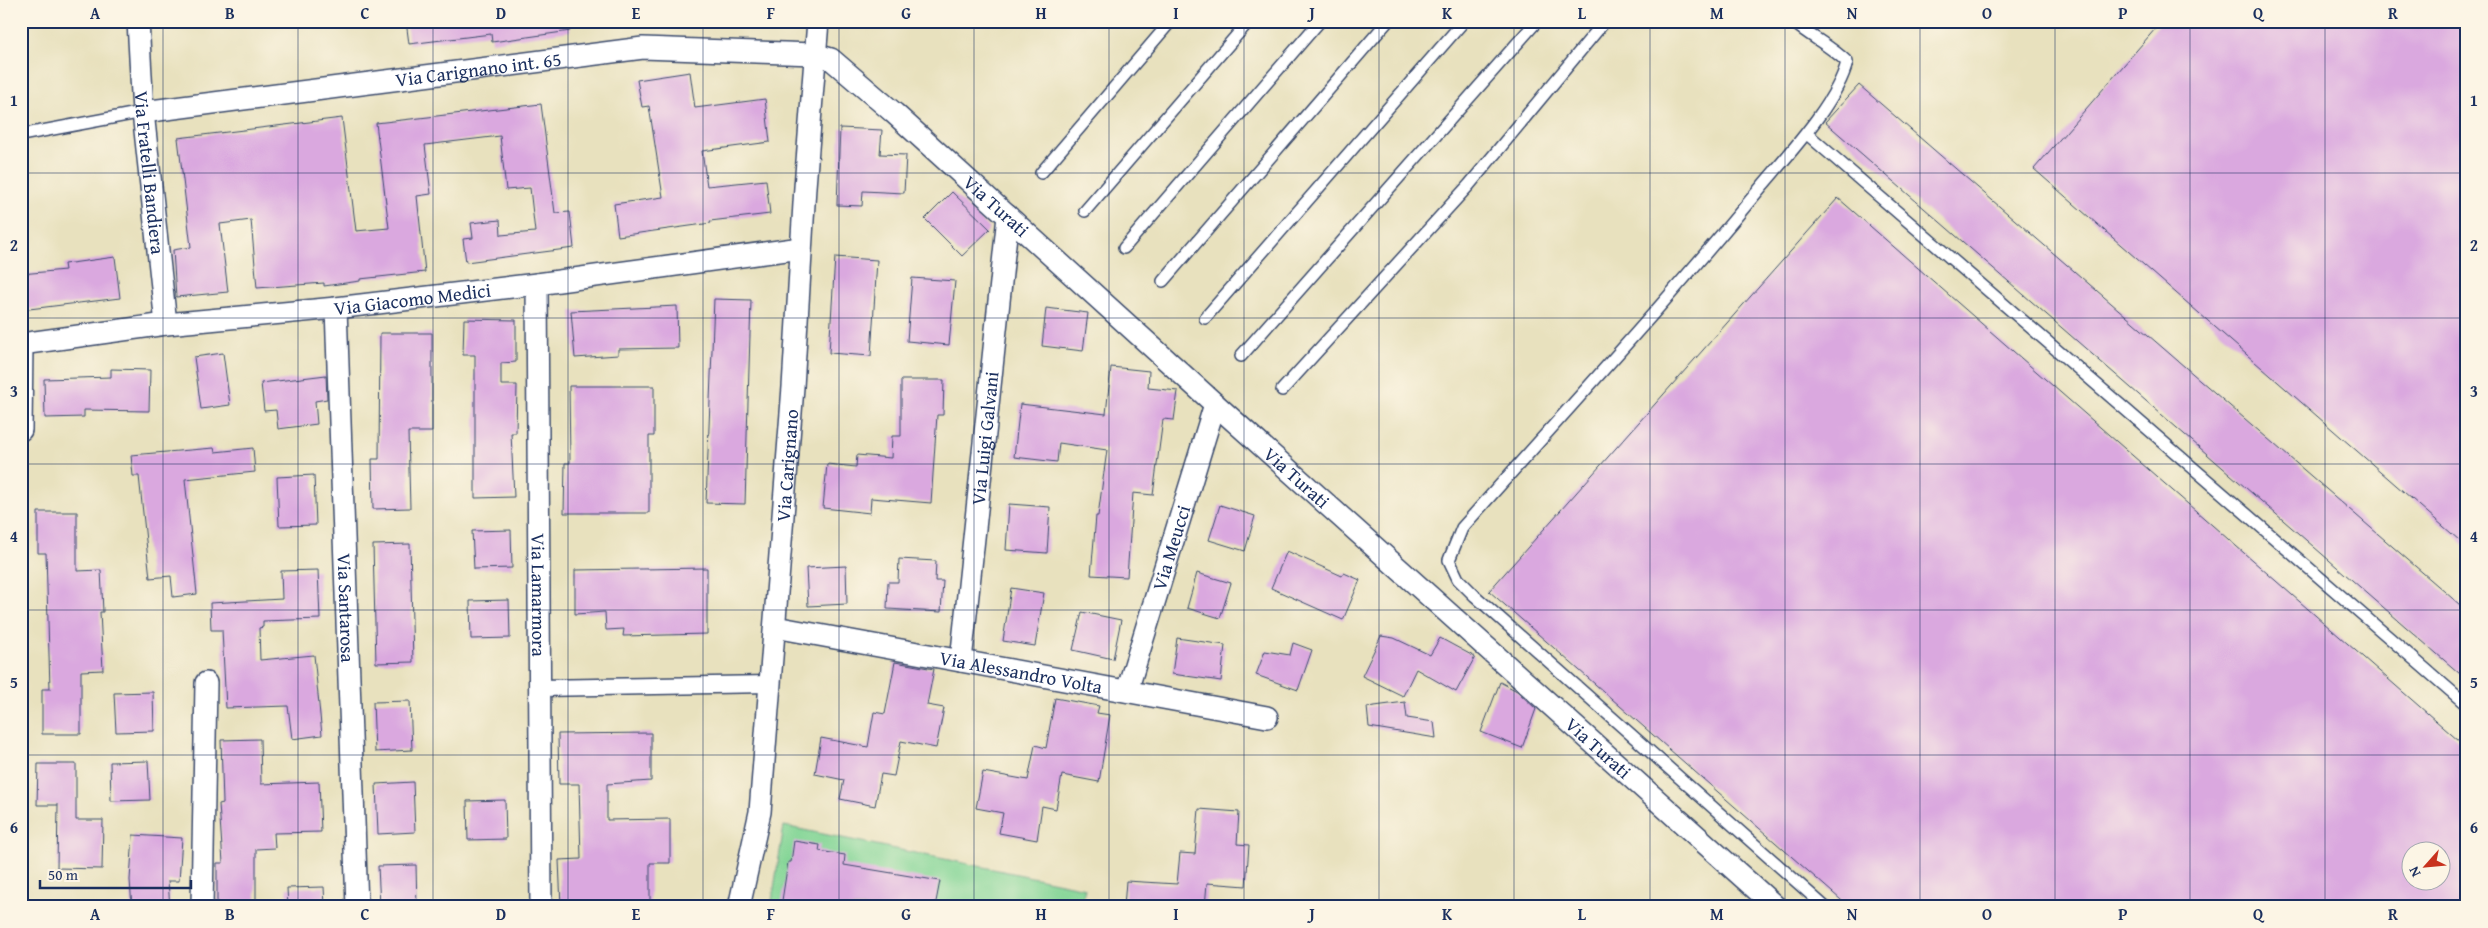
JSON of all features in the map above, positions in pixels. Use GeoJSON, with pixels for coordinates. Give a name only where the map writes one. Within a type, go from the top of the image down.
{"type":"FeatureCollection","features":[{"type":"Feature","properties":{"kind":"street","name":"Via Fratelli Bandiera"},"geometry":{"type":"LineString","coordinates":[[138,21],[143,112],[166,324]]}},
{"type":"Feature","properties":{"kind":"street","name":"Via Carignano"},"geometry":{"type":"LineString","coordinates":[[739,907],[760,812],[793,387],[814,54],[818,21]]}},
{"type":"Feature","properties":{"kind":"street","name":"Via Carignano int. 65"},"geometry":{"type":"LineString","coordinates":[[143,112],[643,48],[814,54]]}},
{"type":"Feature","properties":{"kind":"street","name":"Via Turati"},"geometry":{"type":"LineString","coordinates":[[814,54],[831,59],[894,113],[1215,404],[1776,907]]}},
{"type":"Feature","properties":{"kind":"street","name":"Via Luigi Galvani"},"geometry":{"type":"LineString","coordinates":[[961,661],[1008,216]]}},
{"type":"Feature","properties":{"kind":"street","name":"Via Giacomo Medici"},"geometry":{"type":"LineString","coordinates":[[22,344],[166,324],[336,308],[537,284],[801,248]]}},
{"type":"Feature","properties":{"kind":"street","name":"Via Lamarmora"},"geometry":{"type":"LineString","coordinates":[[537,284],[541,907]]}},
{"type":"Feature","properties":{"kind":"street","name":"Via Santarosa"},"geometry":{"type":"LineString","coordinates":[[336,308],[357,907]]}},
{"type":"Feature","properties":{"kind":"street"},"geometry":{"type":"LineString","coordinates":[[21,430],[22,344]]}},
{"type":"Feature","properties":{"kind":"street","name":"Via Meucci"},"geometry":{"type":"LineString","coordinates":[[1127,691],[1215,404]]}},
{"type":"Feature","properties":{"kind":"street","name":"Via Alessandro Volta"},"geometry":{"type":"LineString","coordinates":[[775,627],[1267,717]]}},
{"type":"Feature","properties":{"kind":"street"},"geometry":{"type":"LineString","coordinates":[[202,907],[206,683]]}},
{"type":"Feature","properties":{"kind":"street"},"geometry":{"type":"LineString","coordinates":[[540,688],[770,684]]}},
{"type":"Feature","properties":{"kind":"lane"},"geometry":{"type":"LineString","coordinates":[[1041,173],[1171,21]]}},
{"type":"Feature","properties":{"kind":"lane"},"geometry":{"type":"LineString","coordinates":[[1085,211],[1249,21]]}},
{"type":"Feature","properties":{"kind":"lane"},"geometry":{"type":"LineString","coordinates":[[1124,248],[1320,21]]}},
{"type":"Feature","properties":{"kind":"lane"},"geometry":{"type":"LineString","coordinates":[[1162,281],[1388,21]]}},
{"type":"Feature","properties":{"kind":"lane"},"geometry":{"type":"LineString","coordinates":[[1205,318],[1464,21]]}},
{"type":"Feature","properties":{"kind":"lane"},"geometry":{"type":"LineString","coordinates":[[1242,356],[1537,21]]}},
{"type":"Feature","properties":{"kind":"lane"},"geometry":{"type":"LineString","coordinates":[[1282,390],[1469,186],[1605,21]]}},
{"type":"Feature","properties":{"kind":"lane"},"geometry":{"type":"LineString","coordinates":[[1792,21],[1811,37],[1838,53],[1847,62],[1844,77],[1806,133],[1732,223],[1462,528],[1450,560],[1458,579],[1475,596],[1825,907]]}},
{"type":"Feature","properties":{"kind":"lane"},"geometry":{"type":"LineString","coordinates":[[21,136],[143,112]]}},
{"type":"Feature","properties":{"kind":"lane"},"geometry":{"type":"LineString","coordinates":[[1806,133],[2467,705]]}},
{"type":"Feature","properties":{"kind":"green space"},"geometry":{"type":"Polygon","coordinates":[[[784,826],[1085,888],[1081,907],[771,907],[784,826]]]}},
{"type":"Feature","properties":{"kind":"building"},"geometry":{"type":"Polygon","coordinates":[[[406,21],[570,21],[570,31],[492,42],[491,34],[409,44],[406,21]]]}},
{"type":"Feature","properties":{"kind":"building"},"geometry":{"type":"Polygon","coordinates":[[[2162,21],[2467,21],[2467,547],[2034,169],[2162,21]]]}},
{"type":"Feature","properties":{"kind":"building"},"geometry":{"type":"Polygon","coordinates":[[[690,72],[695,108],[765,99],[770,142],[702,151],[707,186],[766,180],[770,214],[710,221],[711,223],[618,236],[614,204],[663,197],[649,106],[642,107],[637,80],[690,72]]]}},
{"type":"Feature","properties":{"kind":"building"},"geometry":{"type":"Polygon","coordinates":[[[1859,85],[2467,611],[2467,680],[1825,122],[1859,85]]]}},
{"type":"Feature","properties":{"kind":"building"},"geometry":{"type":"Polygon","coordinates":[[[541,104],[555,213],[570,212],[574,248],[466,262],[463,239],[473,238],[471,223],[500,220],[501,235],[535,232],[530,188],[506,190],[500,136],[425,145],[431,194],[417,196],[425,272],[360,279],[360,281],[324,286],[324,283],[257,288],[251,220],[220,224],[228,292],[176,297],[173,250],[191,247],[178,138],[342,118],[356,231],[389,228],[376,123],[541,104]]]}},
{"type":"Feature","properties":{"kind":"building"},"geometry":{"type":"Polygon","coordinates":[[[840,128],[882,130],[880,154],[906,155],[904,193],[863,191],[862,206],[837,205],[840,128]]]}},
{"type":"Feature","properties":{"kind":"building"},"geometry":{"type":"Polygon","coordinates":[[[952,192],[990,229],[962,256],[925,219],[952,192]]]}},
{"type":"Feature","properties":{"kind":"building"},"geometry":{"type":"Polygon","coordinates":[[[1838,198],[2467,748],[2467,907],[1849,907],[1489,591],[1838,198]]]}},
{"type":"Feature","properties":{"kind":"building"},"geometry":{"type":"Polygon","coordinates":[[[115,257],[120,298],[21,310],[21,274],[65,270],[64,264],[115,257]]]}},
{"type":"Feature","properties":{"kind":"building"},"geometry":{"type":"Polygon","coordinates":[[[835,257],[877,260],[871,356],[829,353],[835,257]]]}},
{"type":"Feature","properties":{"kind":"building"},"geometry":{"type":"Polygon","coordinates":[[[912,278],[955,281],[949,345],[907,341],[912,278]]]}},
{"type":"Feature","properties":{"kind":"building"},"geometry":{"type":"Polygon","coordinates":[[[714,299],[751,300],[745,504],[706,503],[714,299]]]}},
{"type":"Feature","properties":{"kind":"building"},"geometry":{"type":"Polygon","coordinates":[[[677,306],[678,348],[618,349],[618,355],[575,358],[571,311],[677,306]]]}},
{"type":"Feature","properties":{"kind":"building"},"geometry":{"type":"Polygon","coordinates":[[[1046,308],[1088,313],[1083,351],[1042,346],[1046,308]]]}},
{"type":"Feature","properties":{"kind":"building"},"geometry":{"type":"Polygon","coordinates":[[[464,319],[516,320],[516,362],[501,363],[501,385],[517,385],[516,433],[511,433],[514,497],[475,498],[475,355],[463,355],[464,319]]]}},
{"type":"Feature","properties":{"kind":"building"},"geometry":{"type":"Polygon","coordinates":[[[380,333],[432,333],[432,432],[408,432],[410,508],[373,509],[372,459],[379,459],[380,333]]]}},
{"type":"Feature","properties":{"kind":"building"},"geometry":{"type":"Polygon","coordinates":[[[223,353],[230,405],[201,409],[194,357],[223,353]]]}},
{"type":"Feature","properties":{"kind":"building"},"geometry":{"type":"Polygon","coordinates":[[[1111,367],[1149,371],[1148,388],[1178,391],[1174,420],[1163,419],[1153,495],[1133,493],[1127,577],[1091,575],[1096,516],[1098,516],[1107,450],[1059,443],[1057,462],[1014,457],[1020,404],[1106,414],[1111,367]]]}},
{"type":"Feature","properties":{"kind":"building"},"geometry":{"type":"Polygon","coordinates":[[[111,369],[150,370],[149,411],[84,410],[84,417],[45,418],[44,379],[111,377],[111,369]]]}},
{"type":"Feature","properties":{"kind":"building"},"geometry":{"type":"Polygon","coordinates":[[[326,375],[327,399],[315,401],[317,424],[278,429],[276,410],[264,411],[261,383],[326,375]]]}},
{"type":"Feature","properties":{"kind":"building"},"geometry":{"type":"Polygon","coordinates":[[[901,380],[944,380],[943,415],[937,415],[931,503],[871,498],[870,513],[823,508],[827,464],[856,467],[857,455],[891,458],[892,436],[901,436],[901,380]]]}},
{"type":"Feature","properties":{"kind":"building"},"geometry":{"type":"Polygon","coordinates":[[[569,386],[654,386],[654,436],[649,436],[649,513],[564,513],[565,463],[570,463],[569,386]]]}},
{"type":"Feature","properties":{"kind":"building"},"geometry":{"type":"Polygon","coordinates":[[[214,448],[215,452],[253,448],[255,472],[185,479],[197,594],[173,597],[171,576],[150,578],[139,476],[133,476],[131,455],[214,448]]]}},
{"type":"Feature","properties":{"kind":"building"},"geometry":{"type":"Polygon","coordinates":[[[314,475],[316,525],[279,526],[277,477],[314,475]]]}},
{"type":"Feature","properties":{"kind":"building"},"geometry":{"type":"Polygon","coordinates":[[[1009,504],[1050,507],[1047,553],[1006,550],[1009,504]]]}},
{"type":"Feature","properties":{"kind":"building"},"geometry":{"type":"Polygon","coordinates":[[[1220,505],[1255,516],[1245,551],[1209,540],[1220,505]]]}},
{"type":"Feature","properties":{"kind":"building"},"geometry":{"type":"Polygon","coordinates":[[[38,512],[77,512],[77,571],[101,570],[103,612],[100,612],[103,670],[81,671],[81,734],[42,734],[42,689],[50,689],[46,553],[38,553],[38,512]]]}},
{"type":"Feature","properties":{"kind":"building"},"geometry":{"type":"Polygon","coordinates":[[[511,530],[512,568],[474,569],[472,531],[511,530]]]}},
{"type":"Feature","properties":{"kind":"building"},"geometry":{"type":"Polygon","coordinates":[[[410,544],[413,662],[376,663],[373,545],[410,544]]]}},
{"type":"Feature","properties":{"kind":"building"},"geometry":{"type":"Polygon","coordinates":[[[1287,551],[1342,576],[1344,573],[1360,580],[1343,620],[1271,588],[1287,551]]]}},
{"type":"Feature","properties":{"kind":"building"},"geometry":{"type":"Polygon","coordinates":[[[899,559],[936,561],[935,581],[943,581],[941,612],[887,609],[888,582],[898,582],[899,559]]]}},
{"type":"Feature","properties":{"kind":"building"},"geometry":{"type":"Polygon","coordinates":[[[846,566],[847,604],[808,606],[806,568],[846,566]]]}},
{"type":"Feature","properties":{"kind":"building"},"geometry":{"type":"Polygon","coordinates":[[[707,568],[707,634],[623,636],[624,629],[606,630],[605,612],[575,614],[575,570],[707,568]]]}},
{"type":"Feature","properties":{"kind":"building"},"geometry":{"type":"Polygon","coordinates":[[[318,570],[320,619],[263,621],[263,627],[259,628],[260,660],[314,655],[322,735],[292,739],[288,706],[226,708],[222,630],[211,630],[210,603],[282,599],[281,571],[318,570]]]}},
{"type":"Feature","properties":{"kind":"building"},"geometry":{"type":"Polygon","coordinates":[[[1197,573],[1231,583],[1220,618],[1187,608],[1197,573]]]}},
{"type":"Feature","properties":{"kind":"building"},"geometry":{"type":"Polygon","coordinates":[[[1011,588],[1044,593],[1035,646],[1003,641],[1011,588]]]}},
{"type":"Feature","properties":{"kind":"building"},"geometry":{"type":"Polygon","coordinates":[[[509,600],[510,638],[471,639],[470,601],[509,600]]]}},
{"type":"Feature","properties":{"kind":"building"},"geometry":{"type":"Polygon","coordinates":[[[1082,612],[1121,620],[1113,659],[1073,650],[1082,612]]]}},
{"type":"Feature","properties":{"kind":"building"},"geometry":{"type":"Polygon","coordinates":[[[1381,636],[1394,638],[1430,655],[1440,638],[1475,657],[1456,692],[1416,669],[1403,696],[1362,676],[1381,636]]]}},
{"type":"Feature","properties":{"kind":"building"},"geometry":{"type":"Polygon","coordinates":[[[1177,638],[1225,645],[1221,681],[1172,674],[1177,638]]]}},
{"type":"Feature","properties":{"kind":"building"},"geometry":{"type":"Polygon","coordinates":[[[1293,643],[1312,650],[1298,690],[1256,675],[1265,651],[1290,655],[1293,643]]]}},
{"type":"Feature","properties":{"kind":"building"},"geometry":{"type":"Polygon","coordinates":[[[895,662],[934,669],[927,705],[944,708],[936,748],[901,741],[894,776],[881,774],[875,806],[840,799],[844,780],[815,774],[821,738],[868,747],[874,712],[885,714],[895,662]]]}},
{"type":"Feature","properties":{"kind":"building"},"geometry":{"type":"Polygon","coordinates":[[[1500,682],[1517,691],[1536,709],[1522,748],[1481,732],[1500,682]]]}},
{"type":"Feature","properties":{"kind":"building"},"geometry":{"type":"Polygon","coordinates":[[[153,692],[154,731],[116,732],[114,693],[153,692]]]}},
{"type":"Feature","properties":{"kind":"building"},"geometry":{"type":"Polygon","coordinates":[[[1055,698],[1099,706],[1097,713],[1110,715],[1099,782],[1062,775],[1056,809],[1042,806],[1037,840],[999,833],[1003,813],[976,808],[983,772],[1028,780],[1035,745],[1046,748],[1055,698]]]}},
{"type":"Feature","properties":{"kind":"building"},"geometry":{"type":"Polygon","coordinates":[[[410,701],[412,750],[375,752],[373,702],[410,701]]]}},
{"type":"Feature","properties":{"kind":"building"},"geometry":{"type":"Polygon","coordinates":[[[1405,702],[1407,718],[1434,722],[1436,738],[1369,727],[1367,707],[1405,702]]]}},
{"type":"Feature","properties":{"kind":"building"},"geometry":{"type":"Polygon","coordinates":[[[651,733],[651,781],[607,784],[607,820],[670,819],[670,863],[650,863],[650,907],[561,907],[559,860],[581,859],[579,784],[559,784],[558,734],[651,733]]]}},
{"type":"Feature","properties":{"kind":"building"},"geometry":{"type":"Polygon","coordinates":[[[260,739],[261,784],[319,782],[321,832],[274,833],[275,848],[256,849],[256,904],[217,904],[217,863],[223,863],[219,804],[223,803],[221,740],[260,739]]]}},
{"type":"Feature","properties":{"kind":"building"},"geometry":{"type":"Polygon","coordinates":[[[148,761],[150,800],[111,801],[110,762],[148,761]]]}},
{"type":"Feature","properties":{"kind":"building"},"geometry":{"type":"Polygon","coordinates":[[[38,764],[76,764],[76,820],[103,820],[102,869],[57,868],[58,805],[37,805],[38,764]]]}},
{"type":"Feature","properties":{"kind":"building"},"geometry":{"type":"Polygon","coordinates":[[[413,782],[415,832],[378,834],[376,784],[413,782]]]}},
{"type":"Feature","properties":{"kind":"building"},"geometry":{"type":"Polygon","coordinates":[[[505,800],[506,839],[468,840],[467,801],[505,800]]]}},
{"type":"Feature","properties":{"kind":"building"},"geometry":{"type":"Polygon","coordinates":[[[1199,809],[1239,812],[1237,844],[1249,845],[1246,886],[1207,883],[1205,907],[1124,907],[1126,881],[1177,884],[1180,853],[1195,854],[1199,809]]]}},
{"type":"Feature","properties":{"kind":"building"},"geometry":{"type":"Polygon","coordinates":[[[133,835],[182,838],[179,881],[168,881],[170,907],[132,907],[130,880],[133,835]]]}},
{"type":"Feature","properties":{"kind":"building"},"geometry":{"type":"Polygon","coordinates":[[[794,841],[820,845],[819,851],[845,855],[844,865],[940,881],[935,907],[781,907],[788,862],[791,862],[794,841]]]}},
{"type":"Feature","properties":{"kind":"building"},"geometry":{"type":"Polygon","coordinates":[[[416,865],[417,907],[380,907],[378,866],[416,865]]]}},
{"type":"Feature","properties":{"kind":"building"},"geometry":{"type":"Polygon","coordinates":[[[324,887],[325,907],[288,907],[287,888],[324,887]]]}}]}
